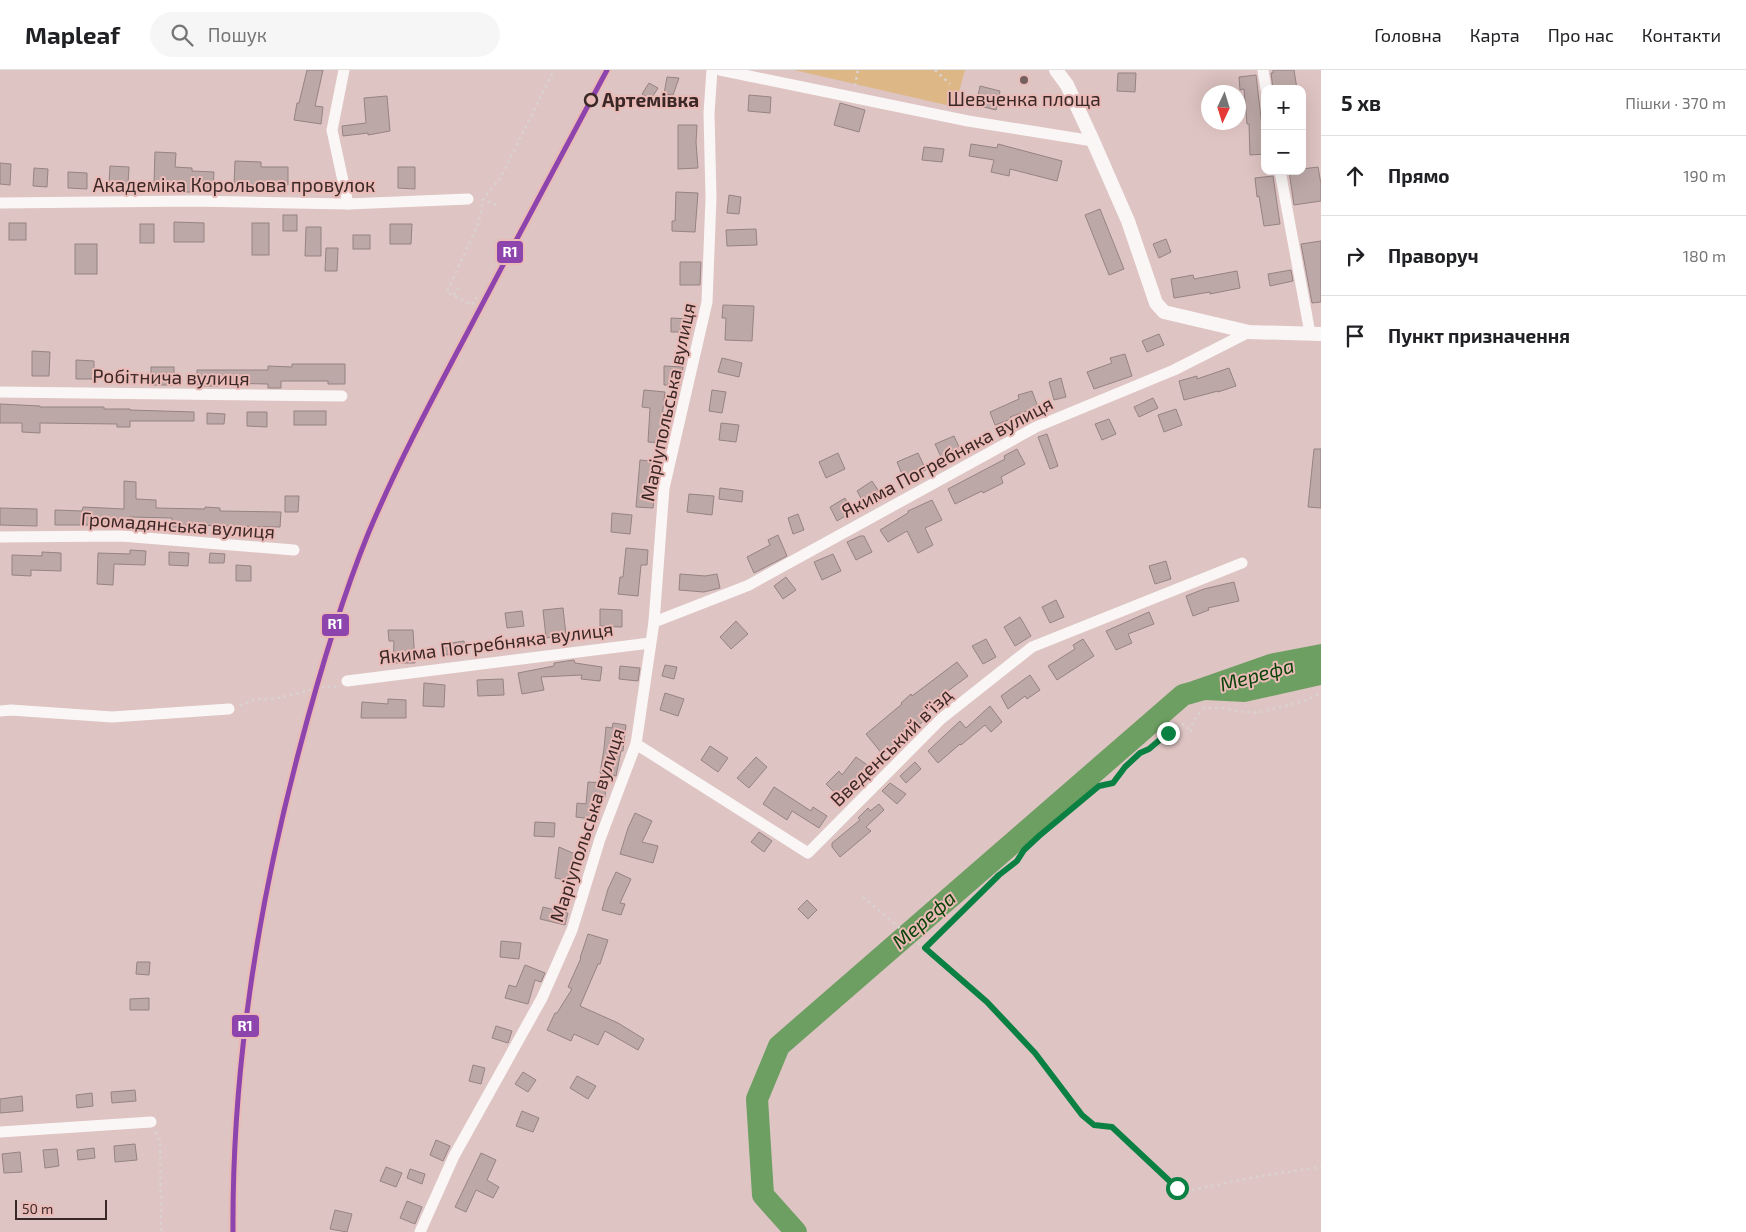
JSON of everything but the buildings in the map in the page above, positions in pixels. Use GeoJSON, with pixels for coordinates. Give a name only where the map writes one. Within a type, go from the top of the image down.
{"type":"FeatureCollection","features":[{"type":"Feature","properties":{"kind":"street"},"geometry":{"type":"LineString","coordinates":[[344,70],[332,130],[348,204]]}},
{"type":"Feature","properties":{"kind":"street","name":"Маріупольська вулиця"},"geometry":{"type":"LineString","coordinates":[[420,1232],[454,1156],[542,998],[572,930],[600,839],[636,744],[654,622],[664,488],[707,302],[711,198],[709,113],[712,70]]}},
{"type":"Feature","properties":{"kind":"street"},"geometry":{"type":"LineString","coordinates":[[720,70],[968,121],[1093,141]]}},
{"type":"Feature","properties":{"kind":"street"},"geometry":{"type":"LineString","coordinates":[[1056,70],[1067,85],[1128,222],[1156,303],[1164,312],[1249,332]]}},
{"type":"Feature","properties":{"kind":"street"},"geometry":{"type":"LineString","coordinates":[[1263,70],[1265,85]]}},
{"type":"Feature","properties":{"kind":"street"},"geometry":{"type":"LineString","coordinates":[[1281,175],[1316,334]]}},
{"type":"Feature","properties":{"kind":"street","name":"Академіка Корольова провулок"},"geometry":{"type":"LineString","coordinates":[[0,204],[194,201],[348,204],[468,199]]}},
{"type":"Feature","properties":{"kind":"street","name":"Якима Погребняка вулиця"},"geometry":{"type":"LineString","coordinates":[[654,622],[749,585],[1036,427],[1174,370],[1249,332],[1316,334]]}},
{"type":"Feature","properties":{"kind":"street","name":"Робітнича вулиця"},"geometry":{"type":"LineString","coordinates":[[0,392],[342,396]]}},
{"type":"Feature","properties":{"kind":"street","name":"Громадянська вулиця"},"geometry":{"type":"LineString","coordinates":[[0,538],[121,536],[294,550]]}},
{"type":"Feature","properties":{"kind":"street","name":"Введенський в'їзд"},"geometry":{"type":"LineString","coordinates":[[636,744],[808,853],[941,719],[1032,647],[1242,563]]}},
{"type":"Feature","properties":{"kind":"street","name":"Якима Погребняка вулиця"},"geometry":{"type":"LineString","coordinates":[[347,681],[650,643]]}},
{"type":"Feature","properties":{"kind":"street"},"geometry":{"type":"LineString","coordinates":[[0,711],[112,716],[229,709]]}},
{"type":"Feature","properties":{"kind":"street"},"geometry":{"type":"LineString","coordinates":[[0,1132],[151,1122]]}},
{"type":"Feature","properties":{"kind":"path"},"geometry":{"type":"LineString","coordinates":[[477,297],[472,305],[447,292],[479,222],[483,199],[501,177],[554,70]]}},
{"type":"Feature","properties":{"kind":"path"},"geometry":{"type":"LineString","coordinates":[[852,97],[858,70]]}},
{"type":"Feature","properties":{"kind":"path"},"geometry":{"type":"LineString","coordinates":[[935,70],[950,84]]}},
{"type":"Feature","properties":{"kind":"path"},"geometry":{"type":"LineString","coordinates":[[488,200],[499,206]]}},
{"type":"Feature","properties":{"kind":"path"},"geometry":{"type":"LineString","coordinates":[[454,296],[458,288]]}},
{"type":"Feature","properties":{"kind":"path"},"geometry":{"type":"LineString","coordinates":[[229,709],[246,704],[255,698],[274,699],[328,686],[337,687],[347,681]]}},
{"type":"Feature","properties":{"kind":"path"},"geometry":{"type":"LineString","coordinates":[[925,948],[993,881],[1017,861],[1024,850],[1039,836],[1099,786],[1113,783],[1125,767],[1140,753],[1149,749],[1180,724],[1185,725],[1191,732],[1193,721],[1204,708],[1257,712],[1305,701],[1321,693]]}},
{"type":"Feature","properties":{"kind":"path"},"geometry":{"type":"LineString","coordinates":[[863,897],[895,922],[987,1002],[1035,1053],[1082,1115],[1094,1125],[1112,1127],[1177,1188],[1192,1190],[1255,1177],[1321,1167]]}},
{"type":"Feature","properties":{"kind":"path"},"geometry":{"type":"LineString","coordinates":[[151,1122],[160,1140],[161,1232]]}},
{"type":"Feature","properties":{"kind":"shaded area"},"geometry":{"type":"Polygon","coordinates":[[[794,70],[965,70],[955,107],[794,70]]]}},
{"type":"Feature","properties":{"kind":"water"},"geometry":{"type":"Polygon","coordinates":[[[1321,644],[1321,685],[1245,702],[1205,700],[1192,681],[1269,654],[1321,644]]]}},
{"type":"Feature","properties":{"kind":"waterway","name":"Мерефа"},"geometry":{"type":"LineString","coordinates":[[796,1232],[763,1195],[757,1099],[779,1046],[1183,695],[1229,682]]}},
{"type":"Feature","properties":{"kind":"transit line","name":"R1"},"geometry":{"type":"LineString","coordinates":[[233,1232],[237,1109],[250,987],[260,927],[285,806],[322,666],[339,613],[368,534],[402,460],[607,70]]}},
{"type":"Feature","properties":{"kind":"place","name":"Шевченка площа"},"geometry":{"type":"Point","coordinates":[1024,80]}},
{"type":"Feature","properties":{"kind":"place","name":"Артемівка"},"geometry":{"type":"Point","coordinates":[591,100]}},
{"type":"Feature","properties":{"kind":"route"},"geometry":{"type":"LineString","coordinates":[[1168,733],[1149,749],[1140,753],[1125,767],[1113,783],[1099,786],[1039,836],[1024,850],[1017,861],[999,875],[925,948],[987,1002],[1035,1053],[1082,1115],[1094,1125],[1112,1127],[1177,1188]]}}]}
